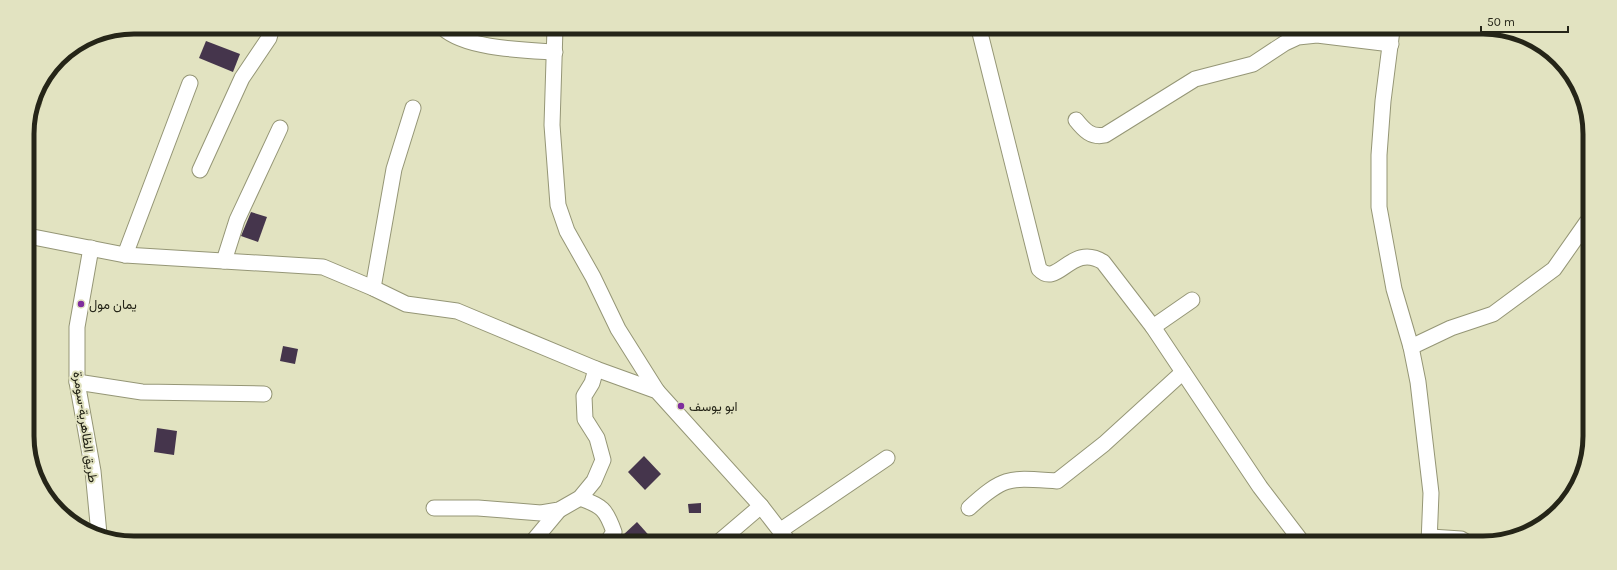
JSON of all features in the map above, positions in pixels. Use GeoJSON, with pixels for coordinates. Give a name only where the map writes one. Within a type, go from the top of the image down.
{"type":"FeatureCollection","features":[{"type":"Feature","properties":{"kind":"street"},"geometry":{"type":"LineString","coordinates":[[200,170],[242,78],[269,38],[270,34]]}},
{"type":"Feature","properties":{"kind":"street"},"geometry":{"type":"LineString","coordinates":[[450,34],[498,48],[555,52]]}},
{"type":"Feature","properties":{"kind":"street"},"geometry":{"type":"LineString","coordinates":[[555,34],[552,125],[556,191],[560,212],[567,231],[593,277],[618,329],[657,391],[761,506],[784,535],[887,458]]}},
{"type":"Feature","properties":{"kind":"street"},"geometry":{"type":"LineString","coordinates":[[980,34],[1039,269],[1044,274],[1050,275],[1081,257],[1098,259],[1107,267],[1153,327],[1260,488],[1297,536]]}},
{"type":"Feature","properties":{"kind":"street"},"geometry":{"type":"LineString","coordinates":[[1076,120],[1089,133],[1097,136],[1105,135],[1195,79],[1253,64],[1285,42],[1298,37],[1317,35],[1392,37],[1383,101],[1379,155],[1379,207],[1394,288],[1411,347],[1418,382],[1422,429],[1428,462],[1430,536]]}},
{"type":"Feature","properties":{"kind":"street"},"geometry":{"type":"LineString","coordinates":[[125,255],[190,83]]}},
{"type":"Feature","properties":{"kind":"street"},"geometry":{"type":"LineString","coordinates":[[374,288],[394,169],[413,108]]}},
{"type":"Feature","properties":{"kind":"street"},"geometry":{"type":"LineString","coordinates":[[224,261],[237,220],[280,128]]}},
{"type":"Feature","properties":{"kind":"street"},"geometry":{"type":"LineString","coordinates":[[1411,347],[1451,328],[1493,314],[1554,269],[1583,229]]}},
{"type":"Feature","properties":{"kind":"street"},"geometry":{"type":"LineString","coordinates":[[34,237],[125,255],[323,267],[374,288],[406,304],[457,312],[596,369],[657,391]]}},
{"type":"Feature","properties":{"kind":"street","name":"طريق الظاهرية-سومرة"},"geometry":{"type":"LineString","coordinates":[[91,248],[77,327],[76,382],[93,472],[99,530]]}},
{"type":"Feature","properties":{"kind":"street"},"geometry":{"type":"LineString","coordinates":[[1153,327],[1192,300]]}},
{"type":"Feature","properties":{"kind":"street"},"geometry":{"type":"LineString","coordinates":[[537,536],[559,510],[580,498],[594,481],[603,460],[597,438],[586,419],[584,396],[592,383],[596,369]]}},
{"type":"Feature","properties":{"kind":"street"},"geometry":{"type":"LineString","coordinates":[[969,508],[990,489],[1005,481],[1019,478],[1057,481],[1104,444],[1183,372]]}},
{"type":"Feature","properties":{"kind":"street"},"geometry":{"type":"LineString","coordinates":[[76,382],[142,392],[264,394]]}},
{"type":"Feature","properties":{"kind":"street"},"geometry":{"type":"LineString","coordinates":[[580,498],[595,503],[607,514],[614,532],[611,536]]}},
{"type":"Feature","properties":{"kind":"street"},"geometry":{"type":"LineString","coordinates":[[726,536],[761,506]]}},
{"type":"Feature","properties":{"kind":"street"},"geometry":{"type":"LineString","coordinates":[[434,508],[478,508],[534,513],[559,510]]}},
{"type":"Feature","properties":{"kind":"building"},"geometry":{"type":"Polygon","coordinates":[[[206,41],[240,54],[233,72],[199,58],[206,41]]]}},
{"type":"Feature","properties":{"kind":"building"},"geometry":{"type":"Polygon","coordinates":[[[251,212],[267,217],[258,242],[241,236],[251,212]]]}},
{"type":"Feature","properties":{"kind":"building"},"geometry":{"type":"Polygon","coordinates":[[[283,346],[298,349],[295,364],[280,361],[283,346]]]}},
{"type":"Feature","properties":{"kind":"building"},"geometry":{"type":"Polygon","coordinates":[[[157,428],[177,431],[174,455],[154,452],[157,428]]]}},
{"type":"Feature","properties":{"kind":"building"},"geometry":{"type":"Polygon","coordinates":[[[644,456],[661,474],[645,490],[628,472],[644,456]]]}},
{"type":"Feature","properties":{"kind":"building"},"geometry":{"type":"Polygon","coordinates":[[[701,503],[701,513],[689,513],[688,504],[701,503]]]}},
{"type":"Feature","properties":{"kind":"building"},"geometry":{"type":"Polygon","coordinates":[[[637,522],[650,536],[622,536],[637,522]]]}},
{"type":"Feature","properties":{"kind":"place","name":"يمان مول"},"geometry":{"type":"Point","coordinates":[81,304]}},
{"type":"Feature","properties":{"kind":"place","name":"ابو يوسف"},"geometry":{"type":"Point","coordinates":[681,406]}}]}
